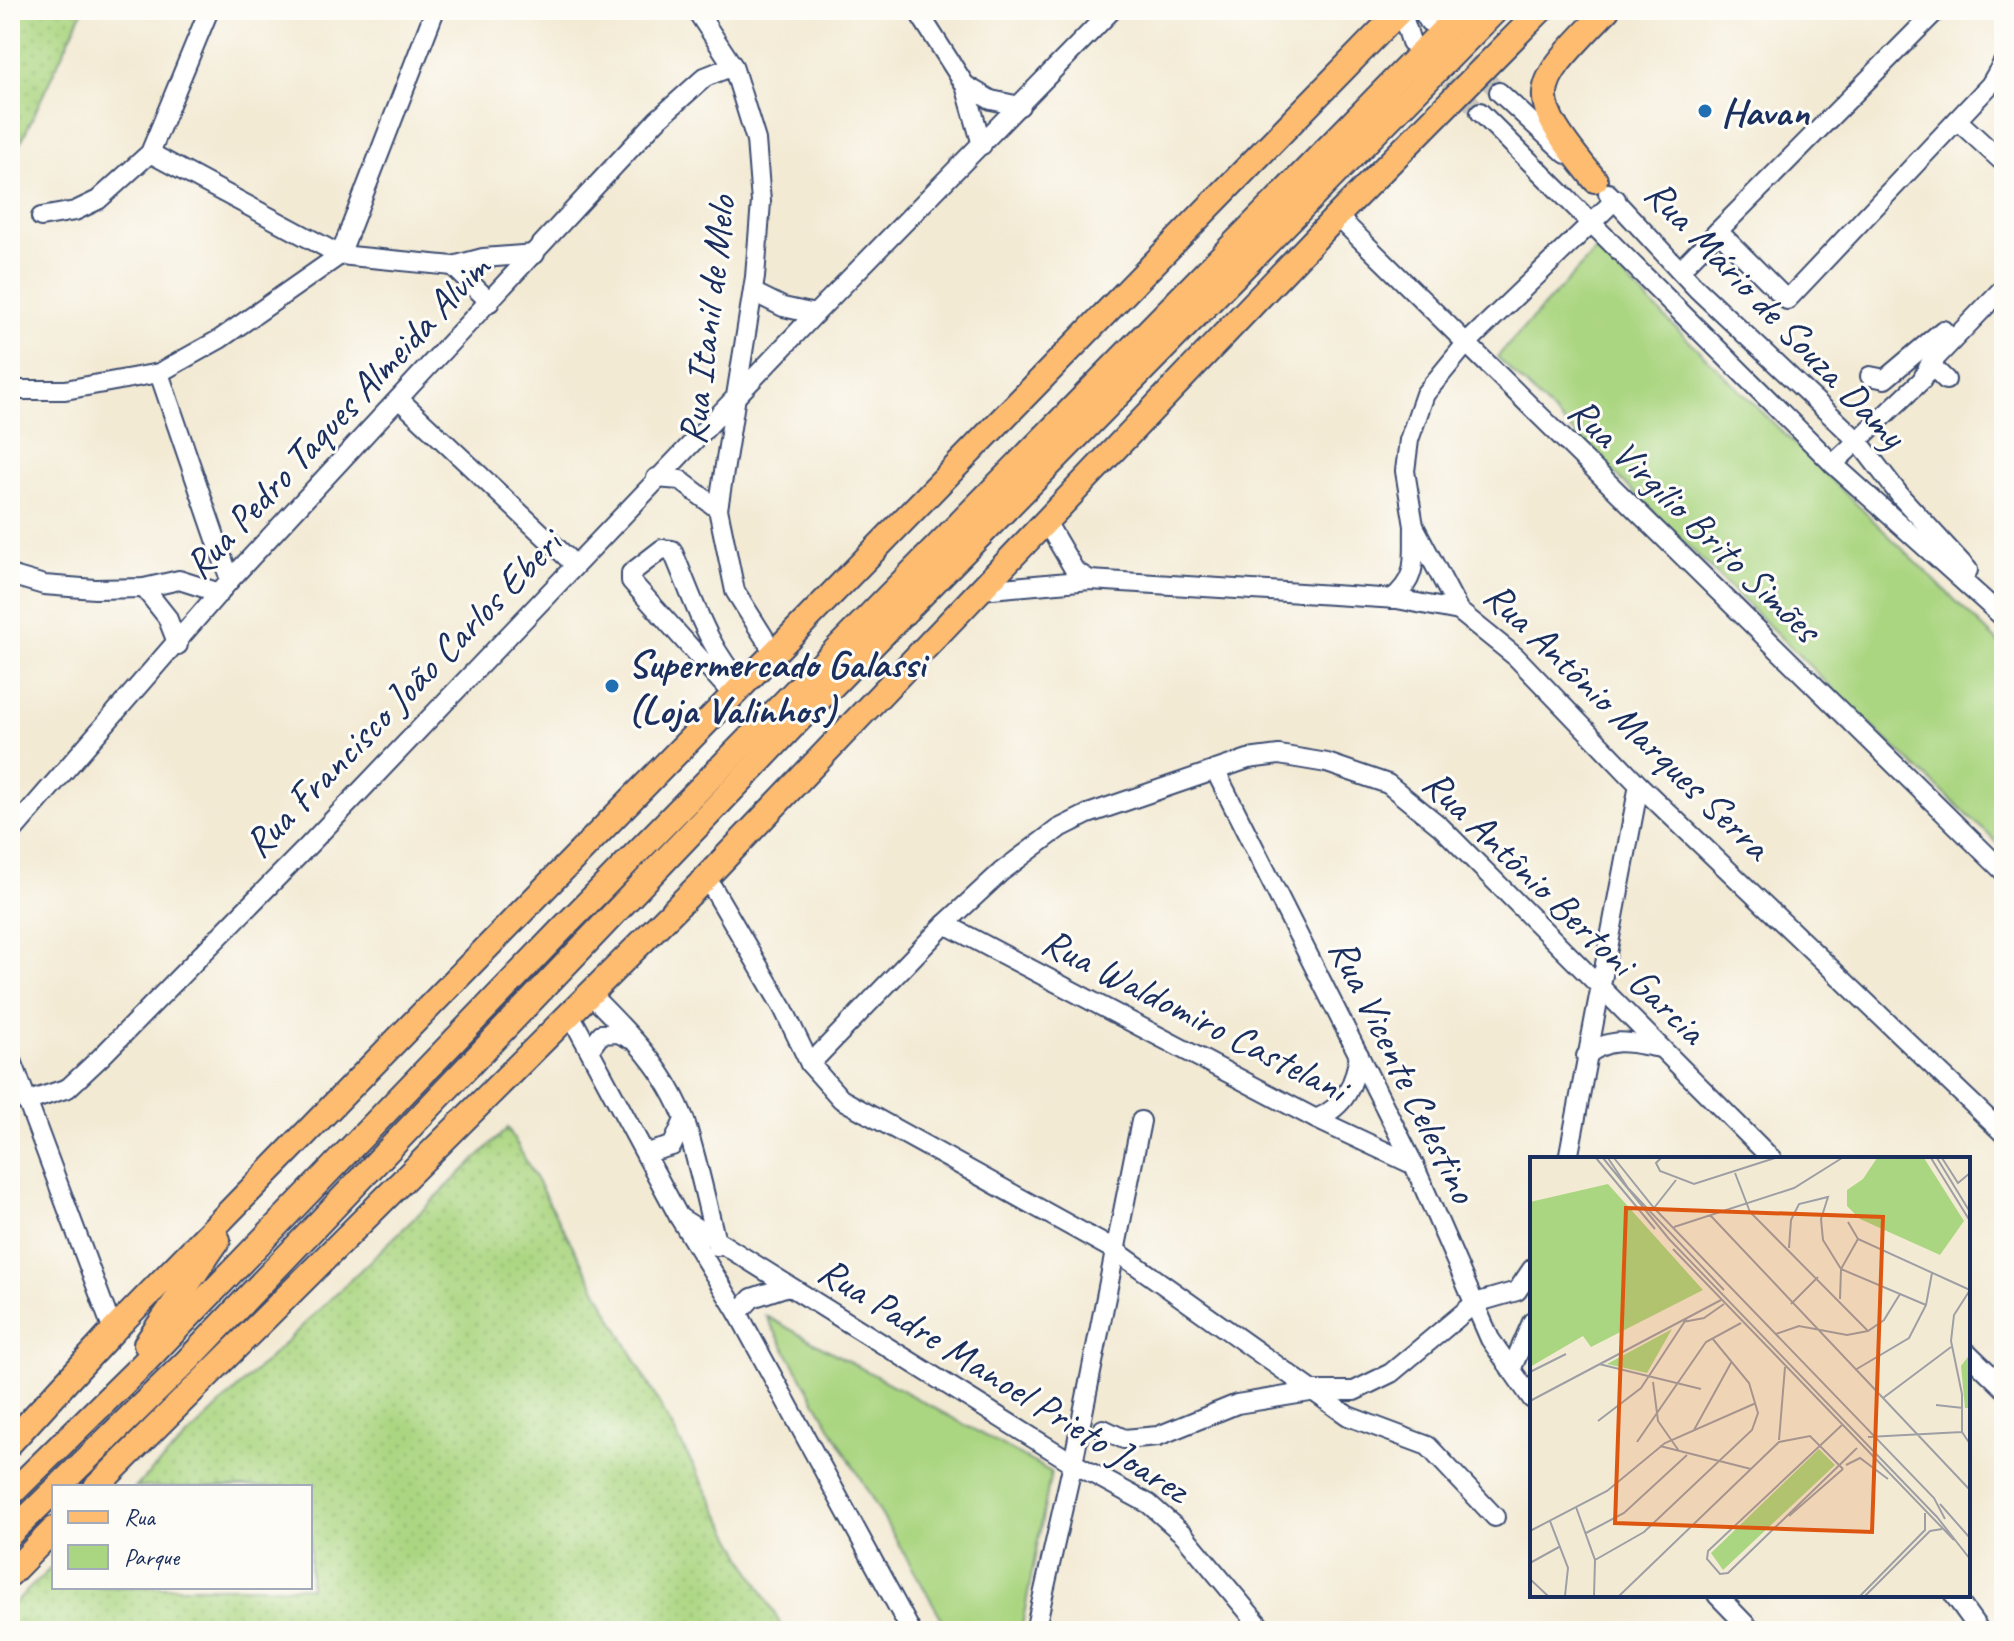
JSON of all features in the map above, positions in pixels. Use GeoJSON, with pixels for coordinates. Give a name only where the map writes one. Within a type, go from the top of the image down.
{"type":"FeatureCollection","features":[{"type":"Feature","properties":{"kind":"main road"},"geometry":{"type":"LineString","coordinates":[[10,1443],[113,1331],[1401,10]]}},
{"type":"Feature","properties":{"kind":"main road"},"geometry":{"type":"LineString","coordinates":[[10,1495],[1463,10]]}},
{"type":"Feature","properties":{"kind":"main road"},"geometry":{"type":"LineString","coordinates":[[60,1485],[187,1361],[802,716],[1496,10]]}},
{"type":"Feature","properties":{"kind":"main road"},"geometry":{"type":"LineString","coordinates":[[98,1485],[707,878],[1337,216],[1541,10]]}},
{"type":"Feature","properties":{"kind":"main road"},"geometry":{"type":"LineString","coordinates":[[1595,180],[1549,120],[1544,89],[1550,72],[1607,10]]}},
{"type":"Feature","properties":{"kind":"main road"},"geometry":{"type":"LineString","coordinates":[[78,1427],[138,1356],[256,1185]]}},
{"type":"Feature","properties":{"kind":"main road"},"geometry":{"type":"LineString","coordinates":[[10,1534],[52,1493]]}},
{"type":"Feature","properties":{"kind":"main road"},"geometry":{"type":"LineString","coordinates":[[10,1574],[52,1531]]}},
{"type":"Feature","properties":{"kind":"street"},"geometry":{"type":"LineString","coordinates":[[41,217],[75,211],[98,200],[150,153],[209,10]]}},
{"type":"Feature","properties":{"kind":"street"},"geometry":{"type":"LineString","coordinates":[[10,390],[65,390],[159,373],[220,339],[340,255],[435,10]]}},
{"type":"Feature","properties":{"kind":"street","name":"Rua Itanil de Melo"},"geometry":{"type":"LineString","coordinates":[[696,10],[733,66],[757,155],[761,202],[753,292],[718,509],[735,591],[774,653]]}},
{"type":"Feature","properties":{"kind":"street"},"geometry":{"type":"LineString","coordinates":[[917,10],[965,85],[982,145]]}},
{"type":"Feature","properties":{"kind":"street","name":"Rua Francisco João Carlos Eberi"},"geometry":{"type":"LineString","coordinates":[[26,1102],[68,1088],[101,1057],[308,846],[656,478],[1112,10]]}},
{"type":"Feature","properties":{"kind":"street"},"geometry":{"type":"LineString","coordinates":[[1401,10],[1411,42]]}},
{"type":"Feature","properties":{"kind":"street"},"geometry":{"type":"LineString","coordinates":[[1688,316],[1681,269],[1937,10]]}},
{"type":"Feature","properties":{"kind":"street"},"geometry":{"type":"LineString","coordinates":[[1718,231],[1787,300],[1990,85],[2004,61]]}},
{"type":"Feature","properties":{"kind":"street","name":"Rua Pedro Taques Almeida Alvim"},"geometry":{"type":"LineString","coordinates":[[10,834],[178,645],[225,586],[679,98],[705,77],[733,66]]}},
{"type":"Feature","properties":{"kind":"street"},"geometry":{"type":"LineString","coordinates":[[965,85],[991,100],[1020,106]]}},
{"type":"Feature","properties":{"kind":"street","name":"Rua Mário de Souza Damy"},"geometry":{"type":"LineString","coordinates":[[1499,92],[1616,199],[1697,289],[1858,441],[1902,498],[1969,571],[1986,600]]}},
{"type":"Feature","properties":{"kind":"street","name":"Rua Mário de Souza Damy"},"geometry":{"type":"LineString","coordinates":[[1480,112],[1688,316],[1833,464],[2004,618]]}},
{"type":"Feature","properties":{"kind":"street"},"geometry":{"type":"LineString","coordinates":[[1957,120],[2004,163]]}},
{"type":"Feature","properties":{"kind":"street"},"geometry":{"type":"LineString","coordinates":[[150,153],[340,255],[453,266],[483,258],[535,254]]}},
{"type":"Feature","properties":{"kind":"street","name":"Rua Antônio Marques Serra"},"geometry":{"type":"LineString","coordinates":[[1616,199],[1465,345],[1425,394],[1416,416],[1405,471],[1414,526],[1459,611],[1516,657],[1639,785],[2004,1134]]}},
{"type":"Feature","properties":{"kind":"street","name":"Rua Virgílio Brito Simões"},"geometry":{"type":"LineString","coordinates":[[1337,216],[2004,872]]}},
{"type":"Feature","properties":{"kind":"street"},"geometry":{"type":"LineString","coordinates":[[453,266],[490,302]]}},
{"type":"Feature","properties":{"kind":"street"},"geometry":{"type":"LineString","coordinates":[[1833,464],[1922,380],[1930,364],[2004,287]]}},
{"type":"Feature","properties":{"kind":"street"},"geometry":{"type":"LineString","coordinates":[[753,292],[783,307],[815,314]]}},
{"type":"Feature","properties":{"kind":"street"},"geometry":{"type":"LineString","coordinates":[[1870,376],[1885,379],[1943,330],[1952,341]]}},
{"type":"Feature","properties":{"kind":"street"},"geometry":{"type":"LineString","coordinates":[[1930,364],[1946,380]]}},
{"type":"Feature","properties":{"kind":"street"},"geometry":{"type":"LineString","coordinates":[[10,575],[44,585],[144,588],[179,580],[225,586],[159,373]]}},
{"type":"Feature","properties":{"kind":"street"},"geometry":{"type":"LineString","coordinates":[[400,400],[574,564]]}},
{"type":"Feature","properties":{"kind":"street","name":"Rua Itanil de Melo"},"geometry":{"type":"LineString","coordinates":[[656,478],[680,480],[718,509]]}},
{"type":"Feature","properties":{"kind":"street"},"geometry":{"type":"LineString","coordinates":[[1045,520],[1075,571],[1090,580]]}},
{"type":"Feature","properties":{"kind":"street"},"geometry":{"type":"LineString","coordinates":[[1392,599],[1408,585],[1413,574],[1414,526]]}},
{"type":"Feature","properties":{"kind":"street"},"geometry":{"type":"LineString","coordinates":[[662,549],[672,550],[710,638],[738,690],[631,581],[631,573],[662,549]]}},
{"type":"Feature","properties":{"kind":"street"},"geometry":{"type":"LineString","coordinates":[[981,590],[1090,580],[1392,599],[1459,611]]}},
{"type":"Feature","properties":{"kind":"street"},"geometry":{"type":"LineString","coordinates":[[144,588],[167,617],[178,645]]}},
{"type":"Feature","properties":{"kind":"street","name":"Rua Antônio Bertoni Garcia"},"geometry":{"type":"LineString","coordinates":[[810,1064],[945,924],[1001,872],[1058,829],[1088,814],[1215,770],[1279,755],[1327,763],[1388,784],[1441,827],[1770,1157]]}},
{"type":"Feature","properties":{"kind":"street","name":"Rua Vicente Celestino"},"geometry":{"type":"LineString","coordinates":[[1215,770],[1414,1165],[1490,1339],[1530,1396]]}},
{"type":"Feature","properties":{"kind":"street"},"geometry":{"type":"LineString","coordinates":[[1568,1157],[1639,785]]}},
{"type":"Feature","properties":{"kind":"street"},"geometry":{"type":"LineString","coordinates":[[707,878],[783,1008],[810,1064],[841,1099],[1116,1251],[1348,1416],[1370,1427],[1406,1435],[1428,1446],[1495,1517]]}},
{"type":"Feature","properties":{"kind":"street","name":"Rua Waldomiro Castelani"},"geometry":{"type":"LineString","coordinates":[[945,924],[1316,1119],[1414,1165]]}},
{"type":"Feature","properties":{"kind":"street"},"geometry":{"type":"LineString","coordinates":[[590,994],[637,1041],[664,1080],[684,1120],[733,1305]]}},
{"type":"Feature","properties":{"kind":"street"},"geometry":{"type":"LineString","coordinates":[[570,1014],[679,1217],[733,1305],[911,1631]]}},
{"type":"Feature","properties":{"kind":"street"},"geometry":{"type":"LineString","coordinates":[[590,1049],[596,1039],[610,1032],[637,1041]]}},
{"type":"Feature","properties":{"kind":"street"},"geometry":{"type":"LineString","coordinates":[[1586,1056],[1600,1044],[1616,1040],[1661,1048]]}},
{"type":"Feature","properties":{"kind":"street"},"geometry":{"type":"LineString","coordinates":[[10,1055],[113,1331]]}},
{"type":"Feature","properties":{"kind":"street"},"geometry":{"type":"LineString","coordinates":[[1316,1119],[1331,1113],[1350,1091],[1359,1055]]}},
{"type":"Feature","properties":{"kind":"street"},"geometry":{"type":"LineString","coordinates":[[646,1153],[672,1146],[684,1120]]}},
{"type":"Feature","properties":{"kind":"street"},"geometry":{"type":"LineString","coordinates":[[1035,1631],[1073,1463],[1141,1121]]}},
{"type":"Feature","properties":{"kind":"street","name":"Rua Padre Manoel Prieto Joarez"},"geometry":{"type":"LineString","coordinates":[[679,1217],[1073,1463],[1149,1504],[1184,1535],[1264,1631]]}},
{"type":"Feature","properties":{"kind":"street"},"geometry":{"type":"LineString","coordinates":[[1103,1429],[1124,1439],[1158,1436],[1237,1404],[1316,1391],[1354,1391],[1391,1373],[1475,1303],[1517,1291],[1530,1272]]}},
{"type":"Feature","properties":{"kind":"street"},"geometry":{"type":"LineString","coordinates":[[733,1305],[788,1286]]}},
{"type":"Feature","properties":{"kind":"street"},"geometry":{"type":"LineString","coordinates":[[1511,1370],[1530,1327]]}},
{"type":"Feature","properties":{"kind":"street"},"geometry":{"type":"LineString","coordinates":[[1970,1355],[2004,1388]]}},
{"type":"Feature","properties":{"kind":"street"},"geometry":{"type":"LineString","coordinates":[[1719,1597],[1752,1631]]}},
{"type":"Feature","properties":{"kind":"street"},"geometry":{"type":"LineString","coordinates":[[1955,1597],[1980,1631]]}},
{"type":"Feature","properties":{"kind":"green space"},"geometry":{"type":"Polygon","coordinates":[[[10,10],[83,10],[21,142],[10,156],[10,10]]]}},
{"type":"Feature","properties":{"kind":"green space"},"geometry":{"type":"Polygon","coordinates":[[[1596,250],[2004,648],[2004,849],[1846,702],[1497,357],[1596,250]]]}},
{"type":"Feature","properties":{"kind":"green space"},"geometry":{"type":"Polygon","coordinates":[[[508,1128],[784,1631],[10,1631],[10,1607],[52,1567],[52,1589],[312,1589],[312,1485],[137,1485],[508,1128]]]}},
{"type":"Feature","properties":{"kind":"green space"},"geometry":{"type":"Polygon","coordinates":[[[766,1316],[1051,1472],[1021,1631],[949,1631],[766,1316]]]}},
{"type":"Feature","properties":{"kind":"tunnel"},"geometry":{"type":"LineString","coordinates":[[1449,43],[1499,92]]}},
{"type":"Feature","properties":{"kind":"tunnel"},"geometry":{"type":"LineString","coordinates":[[1430,61],[1480,112]]}},
{"type":"Feature","properties":{"kind":"place","name":"Havan"},"geometry":{"type":"Point","coordinates":[1705,111]}},
{"type":"Feature","properties":{"kind":"place","name":"Supermercado Galassi (Loja Valinhos)"},"geometry":{"type":"Point","coordinates":[612,686]}}]}
